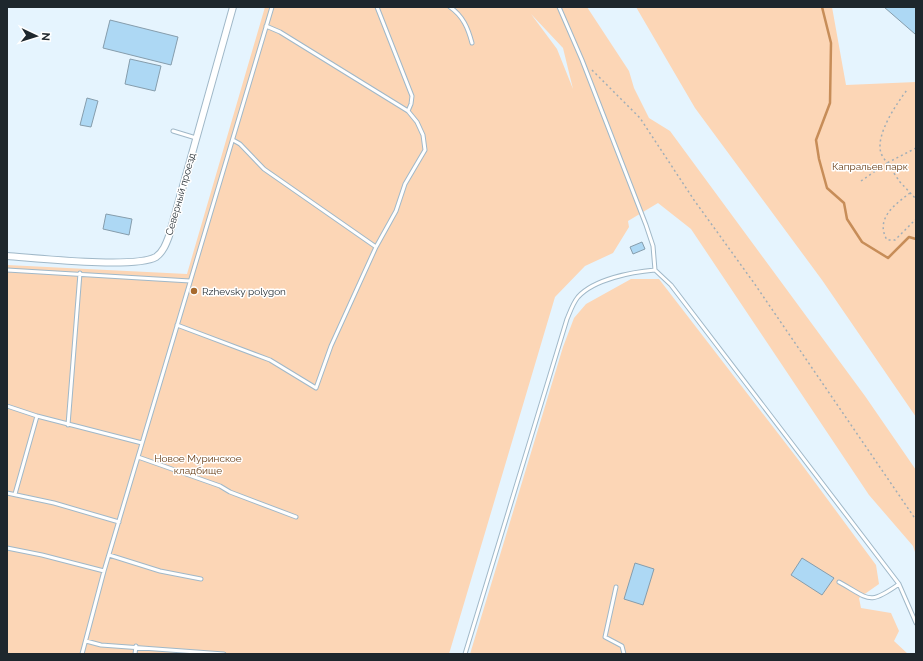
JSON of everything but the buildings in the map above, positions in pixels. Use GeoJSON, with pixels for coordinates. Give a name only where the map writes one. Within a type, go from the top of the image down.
{"type":"FeatureCollection","features":[{"type":"Feature","properties":{"kind":"street","name":"Северный проезд"},"geometry":{"type":"LineString","coordinates":[[7,256],[139,262],[156,256],[161,252],[169,236],[233,7]]}},
{"type":"Feature","properties":{"kind":"lane"},"geometry":{"type":"LineString","coordinates":[[82,654],[104,571],[272,7]]}},
{"type":"Feature","properties":{"kind":"lane"},"geometry":{"type":"LineString","coordinates":[[377,7],[412,96],[411,104],[408,110]]}},
{"type":"Feature","properties":{"kind":"lane"},"geometry":{"type":"LineString","coordinates":[[450,7],[458,12],[464,22],[472,43]]}},
{"type":"Feature","properties":{"kind":"lane"},"geometry":{"type":"LineString","coordinates":[[558,7],[582,60],[646,225],[653,246],[655,270],[671,284],[899,584],[916,623]]}},
{"type":"Feature","properties":{"kind":"lane"},"geometry":{"type":"LineString","coordinates":[[177,325],[270,360],[316,388],[330,346],[376,247],[396,211],[405,184],[425,150],[423,135],[417,122],[408,110],[280,32],[266,26]]}},
{"type":"Feature","properties":{"kind":"lane"},"geometry":{"type":"LineString","coordinates":[[173,131],[196,138]]}},
{"type":"Feature","properties":{"kind":"lane"},"geometry":{"type":"LineString","coordinates":[[233,140],[244,147],[264,169],[376,247]]}},
{"type":"Feature","properties":{"kind":"lane"},"geometry":{"type":"LineString","coordinates":[[7,270],[80,273],[190,281]]}},
{"type":"Feature","properties":{"kind":"lane"},"geometry":{"type":"LineString","coordinates":[[465,654],[567,319],[576,299],[584,290],[600,283],[631,272],[655,270]]}},
{"type":"Feature","properties":{"kind":"lane"},"geometry":{"type":"LineString","coordinates":[[68,425],[80,273]]}},
{"type":"Feature","properties":{"kind":"lane"},"geometry":{"type":"LineString","coordinates":[[7,406],[68,425],[142,443]]}},
{"type":"Feature","properties":{"kind":"lane"},"geometry":{"type":"LineString","coordinates":[[15,494],[37,416]]}},
{"type":"Feature","properties":{"kind":"lane"},"geometry":{"type":"LineString","coordinates":[[138,457],[220,486],[230,492],[296,516]]}},
{"type":"Feature","properties":{"kind":"lane"},"geometry":{"type":"LineString","coordinates":[[7,493],[54,503],[119,522]]}},
{"type":"Feature","properties":{"kind":"lane"},"geometry":{"type":"LineString","coordinates":[[7,548],[42,555],[104,571]]}},
{"type":"Feature","properties":{"kind":"lane"},"geometry":{"type":"LineString","coordinates":[[109,555],[160,571],[201,579]]}},
{"type":"Feature","properties":{"kind":"lane"},"geometry":{"type":"LineString","coordinates":[[839,582],[869,599],[881,597],[899,584]]}},
{"type":"Feature","properties":{"kind":"lane"},"geometry":{"type":"LineString","coordinates":[[616,587],[605,637],[622,646],[624,654]]}},
{"type":"Feature","properties":{"kind":"lane"},"geometry":{"type":"LineString","coordinates":[[86,641],[101,645],[136,646],[224,654]]}},
{"type":"Feature","properties":{"kind":"lane"},"geometry":{"type":"LineString","coordinates":[[135,654],[136,646]]}},
{"type":"Feature","properties":{"kind":"path"},"geometry":{"type":"LineString","coordinates":[[582,60],[640,118],[694,200],[758,289],[916,520]]}},
{"type":"Feature","properties":{"kind":"path"},"geometry":{"type":"LineString","coordinates":[[907,90],[896,106],[882,134],[880,152],[916,199]]}},
{"type":"Feature","properties":{"kind":"path"},"geometry":{"type":"LineString","coordinates":[[861,181],[887,163],[916,148]]}},
{"type":"Feature","properties":{"kind":"path"},"geometry":{"type":"LineString","coordinates":[[910,193],[886,216],[883,225],[883,233],[888,240],[895,240],[916,218]]}},
{"type":"Feature","properties":{"kind":"green space","name":"Новое Муринское кладбище"},"geometry":{"type":"Polygon","coordinates":[[[265,7],[587,7],[629,71],[634,88],[649,118],[670,131],[865,396],[916,470],[916,555],[913,546],[869,495],[691,229],[658,203],[628,221],[629,227],[613,253],[585,266],[555,297],[449,654],[7,654],[7,265],[187,274],[265,7]],[[531,14],[557,49],[573,89],[563,48],[531,14]]]}},
{"type":"Feature","properties":{"kind":"green space","name":"Капральев парк"},"geometry":{"type":"Polygon","coordinates":[[[636,7],[832,7],[846,85],[916,82],[916,417],[822,280],[695,108],[636,7]]]}},
{"type":"Feature","properties":{"kind":"green space"},"geometry":{"type":"Polygon","coordinates":[[[631,279],[659,279],[797,458],[876,565],[879,584],[859,598],[861,608],[891,613],[899,631],[894,641],[908,654],[470,654],[563,347],[574,318],[586,304],[631,279]]]}},
{"type":"Feature","properties":{"kind":"waterway"},"geometry":{"type":"LineString","coordinates":[[822,7],[831,43],[830,103],[816,140],[819,159],[827,188],[844,203],[847,219],[862,242],[888,258],[909,237],[916,239]]}},
{"type":"Feature","properties":{"kind":"place","name":"Rzhevsky polygon"},"geometry":{"type":"Point","coordinates":[194,291]}}]}
